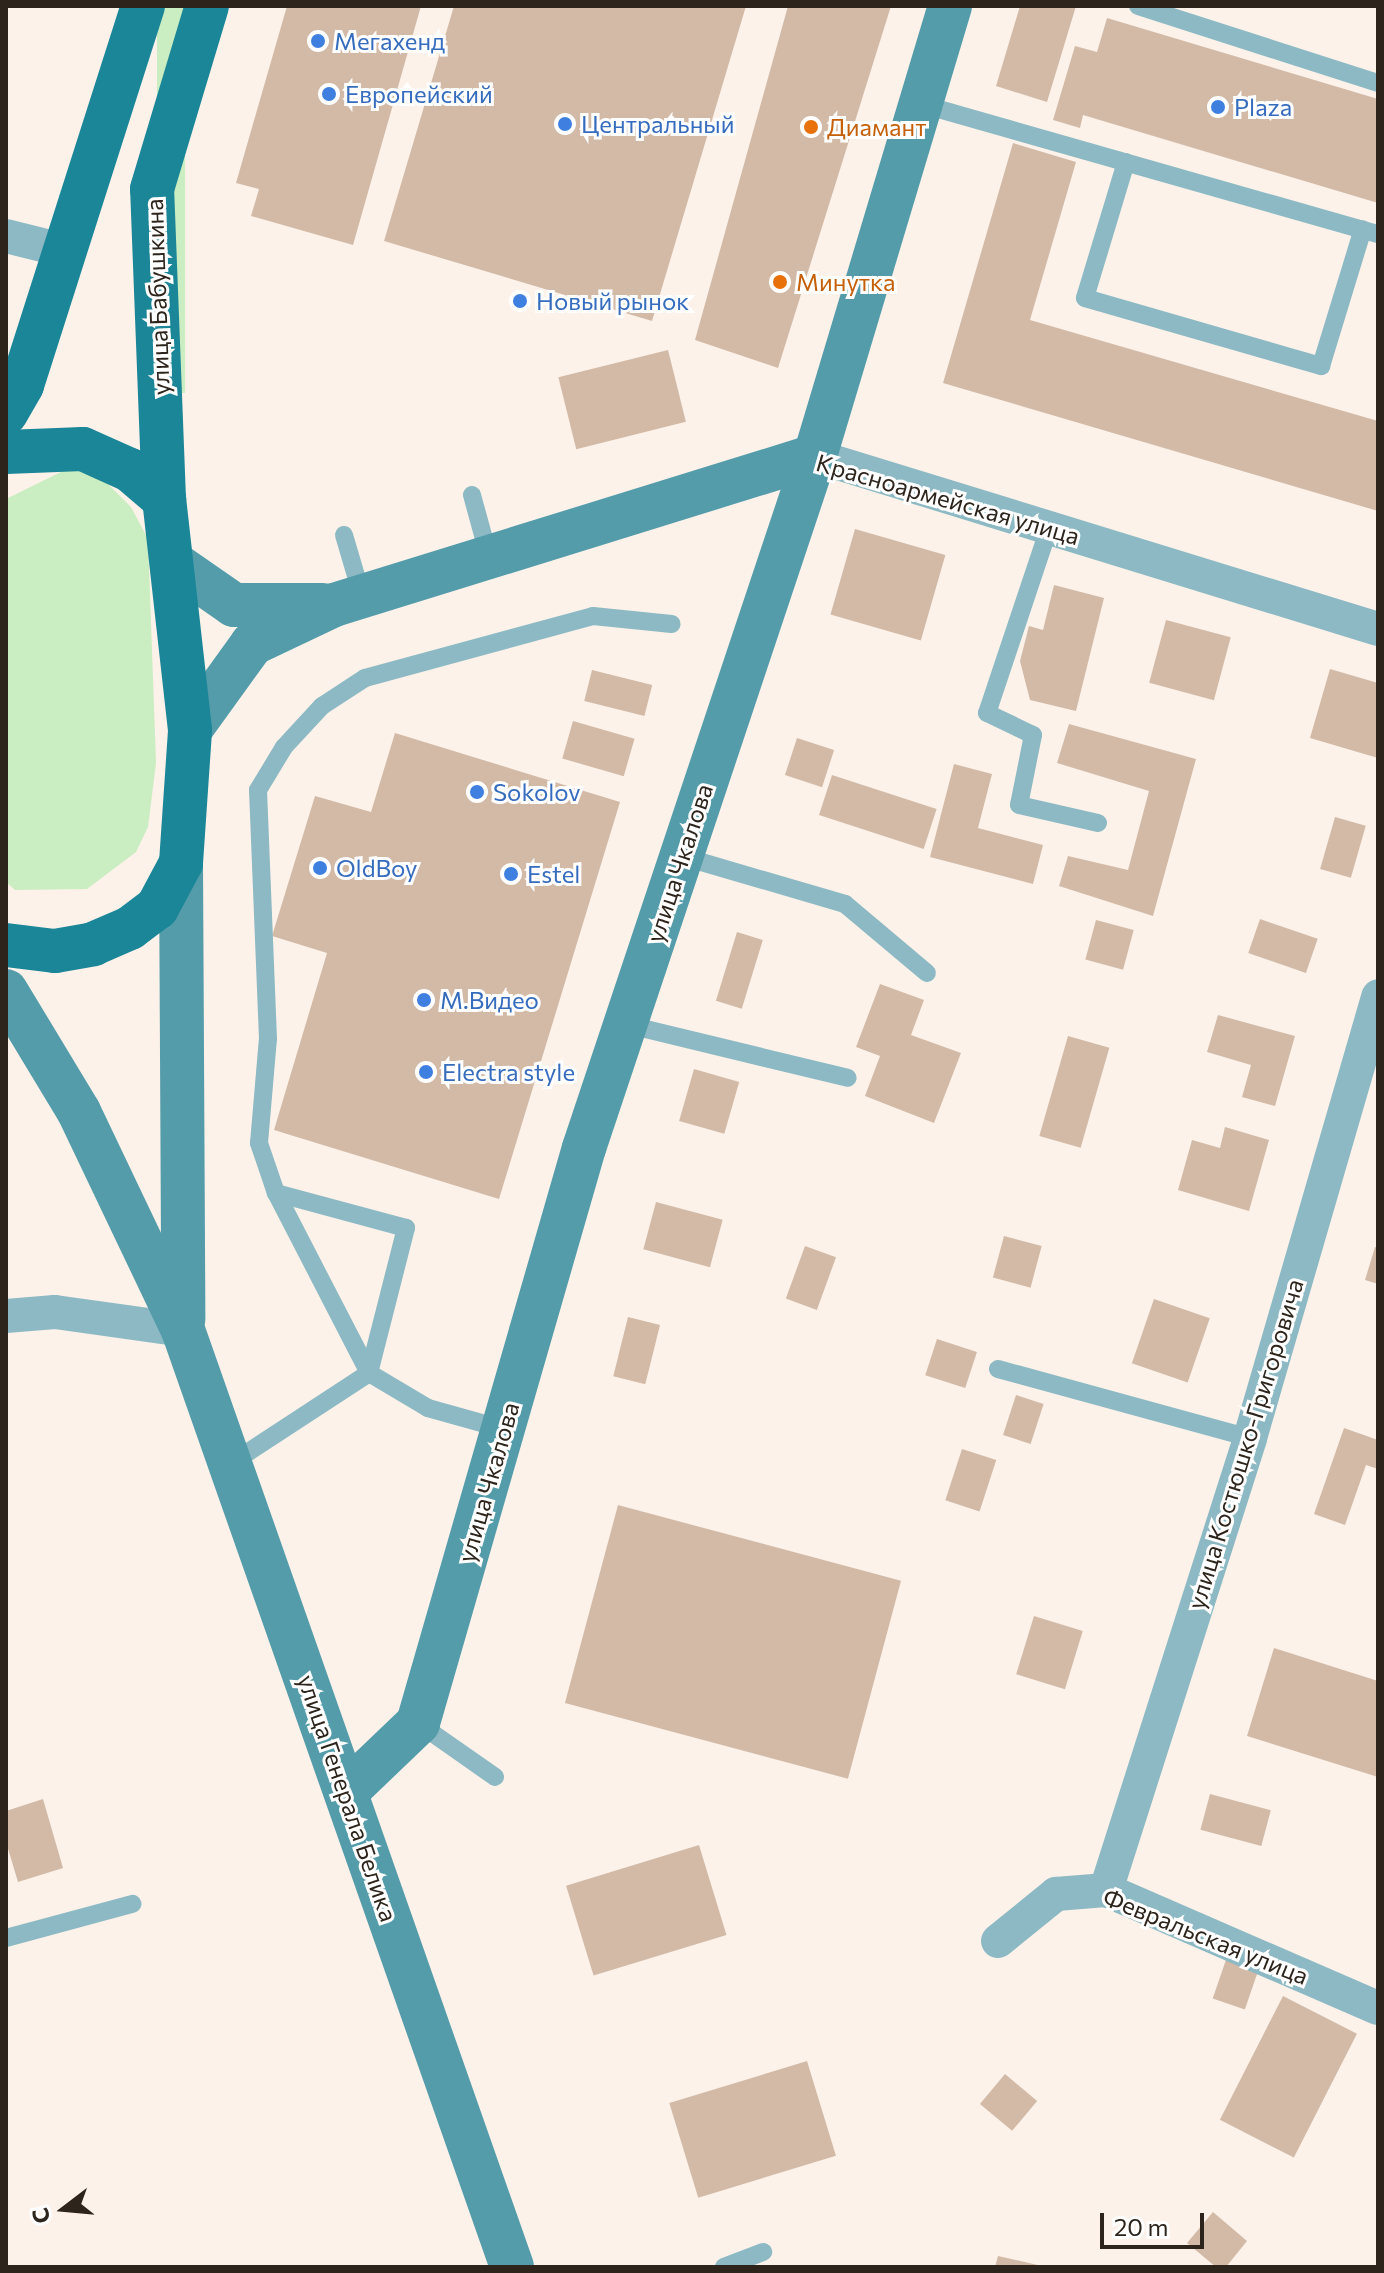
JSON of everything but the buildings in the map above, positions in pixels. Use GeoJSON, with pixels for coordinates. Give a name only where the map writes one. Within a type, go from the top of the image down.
{"type":"FeatureCollection","features":[{"type":"Feature","properties":{"kind":"main road"},"geometry":{"type":"LineString","coordinates":[[6,413],[22,385],[143,6]]}},
{"type":"Feature","properties":{"kind":"main road","name":"улица Бабушкина"},"geometry":{"type":"LineString","coordinates":[[181,863],[190,730],[175,564],[164,499],[152,189],[207,6]]}},
{"type":"Feature","properties":{"kind":"main road","name":"улица Чкалова"},"geometry":{"type":"LineString","coordinates":[[418,1723],[625,1024],[815,456],[950,6]]}},
{"type":"Feature","properties":{"kind":"main road"},"geometry":{"type":"LineString","coordinates":[[6,452],[83,449],[130,470],[164,499]]}},
{"type":"Feature","properties":{"kind":"main road","name":"Красноармейская улица"},"geometry":{"type":"LineString","coordinates":[[348,600],[815,456]]}},
{"type":"Feature","properties":{"kind":"main road"},"geometry":{"type":"LineString","coordinates":[[175,564],[234,605],[348,600]]}},
{"type":"Feature","properties":{"kind":"main road"},"geometry":{"type":"LineString","coordinates":[[190,730],[252,644],[348,600]]}},
{"type":"Feature","properties":{"kind":"main road"},"geometry":{"type":"LineString","coordinates":[[6,945],[55,951],[93,944],[130,928],[157,908],[181,863]]}},
{"type":"Feature","properties":{"kind":"main road"},"geometry":{"type":"LineString","coordinates":[[181,863],[183,1330]]}},
{"type":"Feature","properties":{"kind":"main road"},"geometry":{"type":"LineString","coordinates":[[6,991],[79,1112],[183,1330]]}},
{"type":"Feature","properties":{"kind":"main road","name":"улица Генерала Белика"},"geometry":{"type":"LineString","coordinates":[[183,1330],[512,2267]]}},
{"type":"Feature","properties":{"kind":"main road"},"geometry":{"type":"LineString","coordinates":[[346,1792],[418,1723]]}},
{"type":"Feature","properties":{"kind":"street"},"geometry":{"type":"LineString","coordinates":[[6,236],[66,251]]}},
{"type":"Feature","properties":{"kind":"street","name":"Красноармейская улица"},"geometry":{"type":"LineString","coordinates":[[815,456],[1378,629]]}},
{"type":"Feature","properties":{"kind":"street","name":"улица Костюшко-Григоровича"},"geometry":{"type":"LineString","coordinates":[[1106,1890],[1250,1438],[1378,996]]}},
{"type":"Feature","properties":{"kind":"street"},"geometry":{"type":"LineString","coordinates":[[6,1316],[55,1312],[183,1330]]}},
{"type":"Feature","properties":{"kind":"street","name":"Февральская улица"},"geometry":{"type":"LineString","coordinates":[[998,1941],[1056,1894],[1106,1890],[1378,2008]]}},
{"type":"Feature","properties":{"kind":"lane"},"geometry":{"type":"LineString","coordinates":[[1138,6],[1378,83]]}},
{"type":"Feature","properties":{"kind":"lane"},"geometry":{"type":"LineString","coordinates":[[921,104],[1126,162],[1370,232],[1321,366],[1085,298],[1126,162]]}},
{"type":"Feature","properties":{"kind":"lane"},"geometry":{"type":"LineString","coordinates":[[472,495],[489,557]]}},
{"type":"Feature","properties":{"kind":"lane"},"geometry":{"type":"LineString","coordinates":[[1049,528],[987,713],[1033,735],[1019,805],[1098,823]]}},
{"type":"Feature","properties":{"kind":"lane"},"geometry":{"type":"LineString","coordinates":[[344,535],[348,600]]}},
{"type":"Feature","properties":{"kind":"lane"},"geometry":{"type":"LineString","coordinates":[[503,1429],[428,1408],[369,1373],[276,1193],[259,1143],[268,1039],[256,833],[258,790],[284,747],[322,706],[365,678],[593,616],[672,624]]}},
{"type":"Feature","properties":{"kind":"lane"},"geometry":{"type":"LineString","coordinates":[[681,856],[845,904],[927,973]]}},
{"type":"Feature","properties":{"kind":"lane"},"geometry":{"type":"LineString","coordinates":[[625,1024],[848,1078]]}},
{"type":"Feature","properties":{"kind":"lane"},"geometry":{"type":"LineString","coordinates":[[230,1464],[369,1373],[406,1228],[276,1193]]}},
{"type":"Feature","properties":{"kind":"lane"},"geometry":{"type":"LineString","coordinates":[[998,1369],[1250,1438]]}},
{"type":"Feature","properties":{"kind":"lane"},"geometry":{"type":"LineString","coordinates":[[418,1723],[495,1777]]}},
{"type":"Feature","properties":{"kind":"lane"},"geometry":{"type":"LineString","coordinates":[[6,1938],[132,1904]]}},
{"type":"Feature","properties":{"kind":"lane"},"geometry":{"type":"LineString","coordinates":[[724,2267],[763,2252]]}},
{"type":"Feature","properties":{"kind":"green space"},"geometry":{"type":"Polygon","coordinates":[[[157,6],[185,6],[185,393],[157,393],[157,6]]]}},
{"type":"Feature","properties":{"kind":"green space"},"geometry":{"type":"Polygon","coordinates":[[[69,468],[104,480],[131,507],[148,539],[156,763],[148,827],[136,852],[87,889],[15,890],[6,882],[6,499],[69,468]]]}},
{"type":"Feature","properties":{"kind":"place","name":"Мегахенд"},"geometry":{"type":"Point","coordinates":[318,41]}},
{"type":"Feature","properties":{"kind":"place","name":"Европейский"},"geometry":{"type":"Point","coordinates":[329,94]}},
{"type":"Feature","properties":{"kind":"place","name":"Plaza"},"geometry":{"type":"Point","coordinates":[1218,107]}},
{"type":"Feature","properties":{"kind":"place","name":"Центральный"},"geometry":{"type":"Point","coordinates":[565,124]}},
{"type":"Feature","properties":{"kind":"place","name":"Диамант"},"geometry":{"type":"Point","coordinates":[811,127]}},
{"type":"Feature","properties":{"kind":"place","name":"Минутка"},"geometry":{"type":"Point","coordinates":[780,282]}},
{"type":"Feature","properties":{"kind":"place","name":"Новый рынок"},"geometry":{"type":"Point","coordinates":[520,301]}},
{"type":"Feature","properties":{"kind":"place","name":"Sokolov"},"geometry":{"type":"Point","coordinates":[477,792]}},
{"type":"Feature","properties":{"kind":"place","name":"OldBoy"},"geometry":{"type":"Point","coordinates":[320,868]}},
{"type":"Feature","properties":{"kind":"place","name":"Estel"},"geometry":{"type":"Point","coordinates":[511,874]}},
{"type":"Feature","properties":{"kind":"place","name":"М.Видео"},"geometry":{"type":"Point","coordinates":[424,1000]}},
{"type":"Feature","properties":{"kind":"place","name":"Electra style"},"geometry":{"type":"Point","coordinates":[426,1072]}}]}
